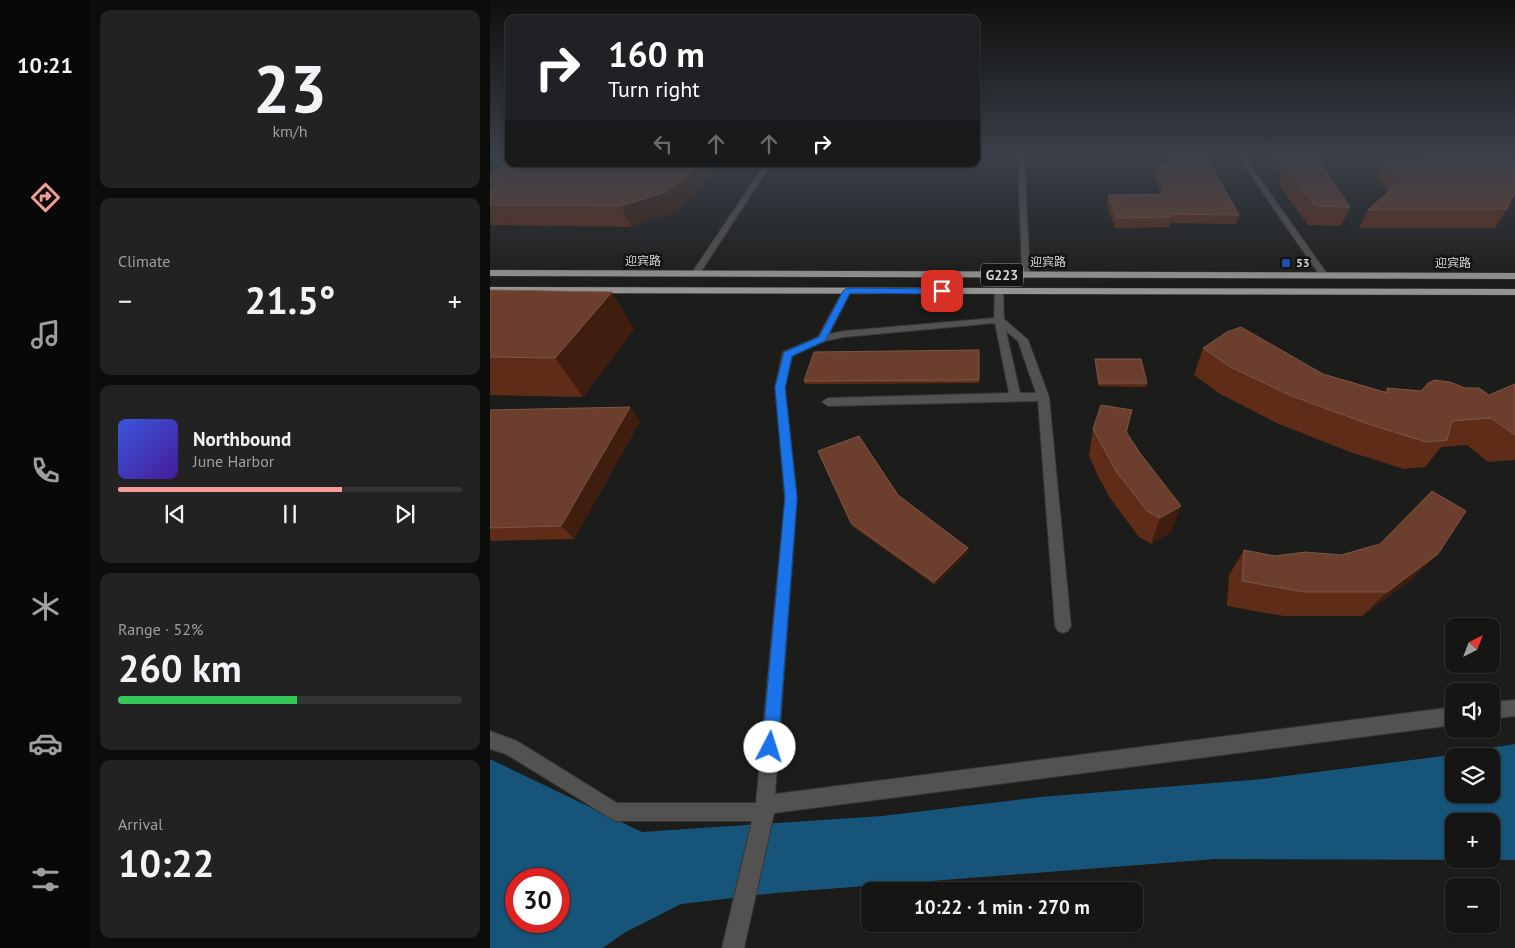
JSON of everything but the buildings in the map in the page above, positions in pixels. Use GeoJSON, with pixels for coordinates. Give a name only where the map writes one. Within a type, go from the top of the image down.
{"type":"FeatureCollection","features":[{"type":"Feature","properties":{"kind":"highway","name":"迎宾路"},"geometry":{"type":"LineString","coordinates":[[490,273],[1515,276]]}},
{"type":"Feature","properties":{"kind":"highway","name":"迎宾路"},"geometry":{"type":"LineString","coordinates":[[490,290],[1515,292]]}},
{"type":"Feature","properties":{"kind":"street"},"geometry":{"type":"LineString","coordinates":[[695,274],[745,199]]}},
{"type":"Feature","properties":{"kind":"street"},"geometry":{"type":"LineString","coordinates":[[1023,199],[1026,275]]}},
{"type":"Feature","properties":{"kind":"street"},"geometry":{"type":"LineString","coordinates":[[1271,199],[1324,275]]}},
{"type":"Feature","properties":{"kind":"street"},"geometry":{"type":"LineString","coordinates":[[822,339],[847,291]]}},
{"type":"Feature","properties":{"kind":"street"},"geometry":{"type":"LineString","coordinates":[[999,291],[999,320],[1015,396]]}},
{"type":"Feature","properties":{"kind":"street"},"geometry":{"type":"LineString","coordinates":[[733,948],[765,808],[791,498],[780,388],[787,354],[822,339],[844,334],[999,320],[1024,340],[1043,397],[1062,626]]}},
{"type":"Feature","properties":{"kind":"street"},"geometry":{"type":"LineString","coordinates":[[828,402],[1015,396],[1043,397]]}},
{"type":"Feature","properties":{"kind":"street"},"geometry":{"type":"LineString","coordinates":[[1500,710],[1515,708]]}},
{"type":"Feature","properties":{"kind":"street"},"geometry":{"type":"LineString","coordinates":[[490,740],[511,747],[615,812],[765,808],[1445,717]]}},
{"type":"Feature","properties":{"kind":"water"},"geometry":{"type":"Polygon","coordinates":[[[1515,744],[1515,860],[1500,860],[1500,813],[1445,813],[1445,860],[1216,859],[918,882],[861,882],[861,886],[775,893],[681,904],[624,933],[603,948],[490,948],[490,759],[642,832],[882,816],[1040,797],[1263,779],[1445,755],[1445,803],[1500,803],[1500,748],[1490,748],[1515,744]]]}},
{"type":"Feature","properties":{"kind":"place","name":"53"},"geometry":{"type":"Point","coordinates":[1286,263]}},
{"type":"Feature","properties":{"kind":"route"},"geometry":{"type":"LineString","coordinates":[[770,747],[791,498],[780,388],[787,354],[822,339],[847,291],[942,291]]}}]}
